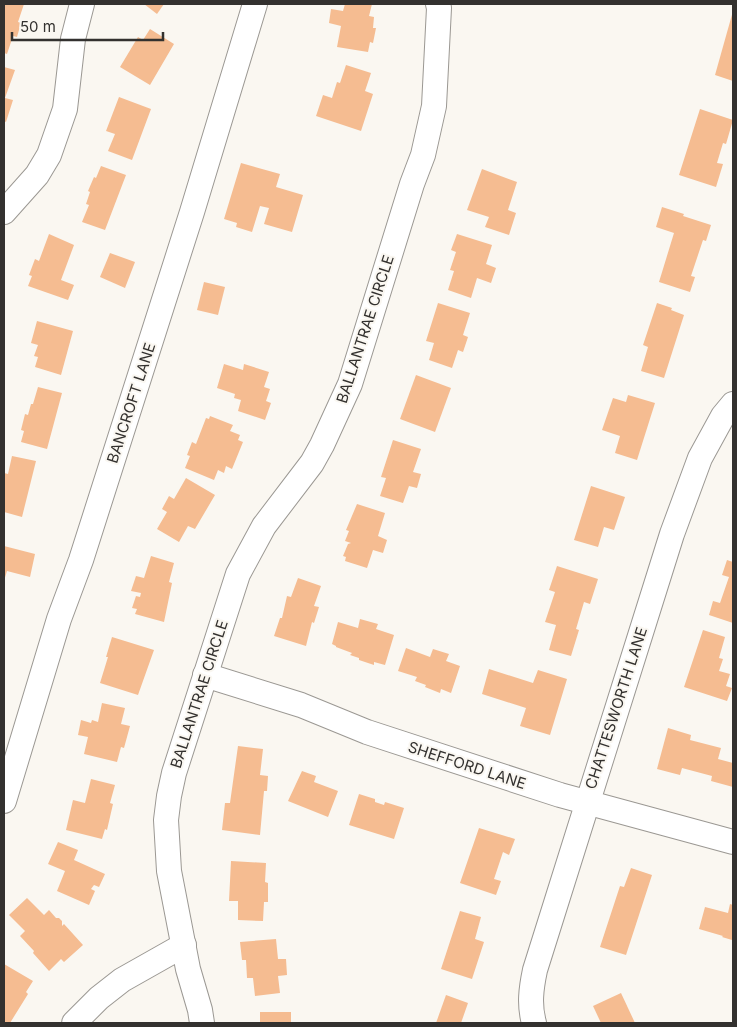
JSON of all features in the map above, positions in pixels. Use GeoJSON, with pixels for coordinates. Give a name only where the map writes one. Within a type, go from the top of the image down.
{"type":"FeatureCollection","features":[{"type":"Feature","properties":{"kind":"street"},"geometry":{"type":"LineString","coordinates":[[4,212],[37,175],[49,155],[65,109],[74,39],[82,4]]}},
{"type":"Feature","properties":{"kind":"street","name":"BANCROFT LANE"},"geometry":{"type":"LineString","coordinates":[[4,801],[57,628],[81,560],[192,212],[255,4]]}},
{"type":"Feature","properties":{"kind":"street","name":"BALLANTRAE CIRCLE"},"geometry":{"type":"LineString","coordinates":[[202,1023],[169,871],[166,820],[174,774],[204,675],[238,574],[264,526],[312,463],[350,384],[412,184],[423,155],[434,106],[439,5]]}},
{"type":"Feature","properties":{"kind":"street","name":"CHATTESWORTH LANE"},"geometry":{"type":"LineString","coordinates":[[534,1023],[530,1006],[535,970],[672,534],[700,458],[723,416],[733,404]]}},
{"type":"Feature","properties":{"kind":"street","name":"SHEFFORD LANE"},"geometry":{"type":"LineString","coordinates":[[204,675],[301,705],[366,732],[586,803],[733,842]]}},
{"type":"Feature","properties":{"kind":"street"},"geometry":{"type":"LineString","coordinates":[[74,1023],[99,998],[122,980],[184,945]]}},
{"type":"Feature","properties":{"kind":"building"},"geometry":{"type":"Polygon","coordinates":[[[4,4],[24,4],[18,22],[21,23],[17,37],[13,36],[7,54],[4,53],[4,4]]]}},
{"type":"Feature","properties":{"kind":"building"},"geometry":{"type":"Polygon","coordinates":[[[144,4],[164,4],[157,14],[144,4]]]}},
{"type":"Feature","properties":{"kind":"building"},"geometry":{"type":"Polygon","coordinates":[[[345,4],[372,4],[369,16],[374,17],[373,28],[376,28],[373,43],[370,42],[368,52],[337,47],[341,26],[329,23],[331,9],[343,11],[345,4]]]}},
{"type":"Feature","properties":{"kind":"building"},"geometry":{"type":"Polygon","coordinates":[[[733,11],[733,81],[715,75],[733,11]]]}},
{"type":"Feature","properties":{"kind":"building"},"geometry":{"type":"Polygon","coordinates":[[[150,29],[174,44],[150,85],[120,67],[138,37],[143,40],[150,29]]]}},
{"type":"Feature","properties":{"kind":"building"},"geometry":{"type":"Polygon","coordinates":[[[346,65],[371,73],[365,91],[373,94],[361,131],[316,116],[323,95],[332,98],[337,82],[340,83],[346,65]]]}},
{"type":"Feature","properties":{"kind":"building"},"geometry":{"type":"Polygon","coordinates":[[[4,67],[15,70],[5,98],[13,100],[6,122],[4,121],[4,67]]]}},
{"type":"Feature","properties":{"kind":"building"},"geometry":{"type":"Polygon","coordinates":[[[119,97],[151,109],[132,160],[108,151],[115,134],[106,131],[119,97]]]}},
{"type":"Feature","properties":{"kind":"building"},"geometry":{"type":"Polygon","coordinates":[[[700,109],[733,120],[726,144],[723,143],[717,163],[723,164],[716,187],[679,175],[700,109]]]}},
{"type":"Feature","properties":{"kind":"building"},"geometry":{"type":"Polygon","coordinates":[[[241,163],[280,174],[276,187],[303,195],[292,232],[264,224],[269,208],[260,206],[252,232],[236,227],[237,223],[224,219],[241,163]]]}},
{"type":"Feature","properties":{"kind":"building"},"geometry":{"type":"Polygon","coordinates":[[[101,166],[126,175],[105,230],[82,222],[89,205],[86,204],[90,192],[88,191],[101,166]]]}},
{"type":"Feature","properties":{"kind":"building"},"geometry":{"type":"Polygon","coordinates":[[[482,169],[517,182],[508,210],[516,213],[509,235],[485,227],[489,217],[467,210],[482,169]]]}},
{"type":"Feature","properties":{"kind":"building"},"geometry":{"type":"Polygon","coordinates":[[[662,207],[711,225],[706,241],[703,240],[691,276],[695,277],[690,292],[659,282],[674,233],[656,227],[662,207]]]}},
{"type":"Feature","properties":{"kind":"building"},"geometry":{"type":"Polygon","coordinates":[[[49,234],[74,245],[61,280],[74,285],[68,300],[28,286],[32,276],[29,275],[35,259],[39,261],[49,234]]]}},
{"type":"Feature","properties":{"kind":"building"},"geometry":{"type":"Polygon","coordinates":[[[457,234],[492,245],[486,264],[496,268],[491,283],[477,278],[471,298],[448,290],[454,271],[450,270],[456,252],[451,250],[457,234]]]}},
{"type":"Feature","properties":{"kind":"building"},"geometry":{"type":"Polygon","coordinates":[[[110,253],[135,262],[125,288],[100,277],[110,253]]]}},
{"type":"Feature","properties":{"kind":"building"},"geometry":{"type":"Polygon","coordinates":[[[204,282],[225,287],[218,315],[197,310],[204,282]]]}},
{"type":"Feature","properties":{"kind":"building"},"geometry":{"type":"Polygon","coordinates":[[[438,303],[470,313],[463,335],[468,337],[463,352],[458,350],[452,368],[429,360],[434,343],[426,341],[438,303]]]}},
{"type":"Feature","properties":{"kind":"building"},"geometry":{"type":"Polygon","coordinates":[[[657,303],[672,308],[671,310],[684,315],[664,378],[641,371],[648,347],[643,345],[657,303]]]}},
{"type":"Feature","properties":{"kind":"building"},"geometry":{"type":"Polygon","coordinates":[[[37,321],[73,331],[61,375],[35,367],[38,357],[34,356],[38,345],[31,343],[37,321]]]}},
{"type":"Feature","properties":{"kind":"building"},"geometry":{"type":"Polygon","coordinates":[[[224,364],[243,370],[244,364],[269,372],[264,387],[270,389],[266,401],[271,403],[265,420],[238,411],[241,400],[234,398],[235,394],[217,388],[224,364]]]}},
{"type":"Feature","properties":{"kind":"building"},"geometry":{"type":"Polygon","coordinates":[[[416,375],[451,388],[435,432],[400,419],[416,375]]]}},
{"type":"Feature","properties":{"kind":"building"},"geometry":{"type":"Polygon","coordinates":[[[38,387],[62,393],[47,449],[21,442],[24,431],[21,430],[25,414],[28,415],[38,387]]]}},
{"type":"Feature","properties":{"kind":"building"},"geometry":{"type":"Polygon","coordinates":[[[628,395],[655,403],[637,460],[615,453],[620,436],[602,430],[613,398],[626,402],[628,395]]]}},
{"type":"Feature","properties":{"kind":"building"},"geometry":{"type":"Polygon","coordinates":[[[210,416],[233,425],[230,431],[240,435],[238,440],[243,442],[232,469],[226,466],[224,473],[218,470],[214,480],[185,468],[190,456],[187,455],[192,442],[196,444],[206,418],[209,419],[210,416]]]}},
{"type":"Feature","properties":{"kind":"building"},"geometry":{"type":"Polygon","coordinates":[[[393,440],[421,449],[413,472],[421,474],[417,488],[409,486],[403,503],[380,496],[386,478],[381,477],[393,440]]]}},
{"type":"Feature","properties":{"kind":"building"},"geometry":{"type":"Polygon","coordinates":[[[12,456],[36,461],[22,517],[4,512],[4,473],[8,474],[12,456]]]}},
{"type":"Feature","properties":{"kind":"building"},"geometry":{"type":"Polygon","coordinates":[[[186,478],[215,495],[195,529],[188,526],[179,542],[157,529],[167,512],[162,509],[169,496],[174,499],[186,478]]]}},
{"type":"Feature","properties":{"kind":"building"},"geometry":{"type":"Polygon","coordinates":[[[591,486],[625,497],[614,530],[604,527],[598,547],[574,540],[591,486]]]}},
{"type":"Feature","properties":{"kind":"building"},"geometry":{"type":"Polygon","coordinates":[[[357,504],[385,513],[378,536],[387,540],[383,553],[373,550],[367,568],[345,561],[346,557],[343,556],[348,544],[351,543],[345,541],[349,531],[346,530],[357,504]]]}},
{"type":"Feature","properties":{"kind":"building"},"geometry":{"type":"Polygon","coordinates":[[[4,546],[35,554],[30,577],[7,571],[4,581],[4,546]]]}},
{"type":"Feature","properties":{"kind":"building"},"geometry":{"type":"Polygon","coordinates":[[[151,556],[174,563],[169,582],[172,583],[164,622],[135,614],[137,609],[132,608],[136,596],[140,597],[141,593],[131,591],[136,576],[144,578],[151,556]]]}},
{"type":"Feature","properties":{"kind":"building"},"geometry":{"type":"Polygon","coordinates":[[[727,560],[733,562],[733,623],[709,615],[713,601],[720,603],[729,577],[722,575],[727,560]]]}},
{"type":"Feature","properties":{"kind":"building"},"geometry":{"type":"Polygon","coordinates":[[[557,566],[598,579],[590,604],[584,602],[576,629],[579,630],[571,656],[549,650],[556,625],[545,622],[555,592],[549,590],[557,566]]]}},
{"type":"Feature","properties":{"kind":"building"},"geometry":{"type":"Polygon","coordinates":[[[298,578],[321,586],[314,606],[319,607],[314,623],[312,622],[306,646],[274,636],[280,618],[282,618],[287,596],[291,597],[298,578]]]}},
{"type":"Feature","properties":{"kind":"building"},"geometry":{"type":"Polygon","coordinates":[[[360,619],[378,624],[376,629],[394,635],[385,665],[374,662],[374,665],[359,660],[359,658],[350,655],[352,653],[332,644],[338,622],[358,628],[360,619]]]}},
{"type":"Feature","properties":{"kind":"building"},"geometry":{"type":"Polygon","coordinates":[[[703,630],[725,637],[719,658],[723,659],[719,671],[730,674],[726,686],[732,688],[727,701],[684,687],[703,630]]]}},
{"type":"Feature","properties":{"kind":"building"},"geometry":{"type":"Polygon","coordinates":[[[112,637],[154,650],[138,695],[100,683],[112,637]]]}},
{"type":"Feature","properties":{"kind":"building"},"geometry":{"type":"Polygon","coordinates":[[[406,648],[430,657],[433,649],[449,654],[446,661],[460,666],[451,693],[441,689],[440,693],[425,687],[426,685],[415,681],[417,677],[398,671],[406,648]]]}},
{"type":"Feature","properties":{"kind":"building"},"geometry":{"type":"Polygon","coordinates":[[[489,669],[533,683],[538,670],[567,679],[550,735],[520,726],[526,708],[482,694],[489,669]]]}},
{"type":"Feature","properties":{"kind":"building"},"geometry":{"type":"Polygon","coordinates":[[[102,703],[125,708],[121,724],[130,726],[124,748],[121,747],[117,762],[84,754],[88,737],[78,735],[81,720],[91,723],[92,720],[98,722],[102,703]]]}},
{"type":"Feature","properties":{"kind":"building"},"geometry":{"type":"Polygon","coordinates":[[[668,728],[691,735],[690,740],[721,748],[718,759],[733,763],[733,787],[711,781],[712,776],[682,768],[680,775],[657,769],[668,728]]]}},
{"type":"Feature","properties":{"kind":"building"},"geometry":{"type":"Polygon","coordinates":[[[238,746],[263,749],[260,775],[268,776],[267,791],[264,791],[260,835],[222,830],[225,803],[230,803],[238,746]]]}},
{"type":"Feature","properties":{"kind":"building"},"geometry":{"type":"Polygon","coordinates":[[[302,771],[316,776],[314,782],[338,791],[328,817],[288,801],[302,771]]]}},
{"type":"Feature","properties":{"kind":"building"},"geometry":{"type":"Polygon","coordinates":[[[91,779],[115,785],[110,803],[113,804],[107,830],[105,829],[102,839],[66,830],[73,800],[85,803],[91,779]]]}},
{"type":"Feature","properties":{"kind":"building"},"geometry":{"type":"Polygon","coordinates":[[[359,794],[375,799],[375,802],[384,805],[385,802],[404,808],[394,839],[349,825],[359,794]]]}},
{"type":"Feature","properties":{"kind":"building"},"geometry":{"type":"Polygon","coordinates":[[[479,828],[515,839],[509,855],[503,852],[494,879],[501,881],[496,895],[460,883],[479,828]]]}},
{"type":"Feature","properties":{"kind":"building"},"geometry":{"type":"Polygon","coordinates":[[[58,842],[78,850],[74,860],[105,874],[99,887],[94,885],[91,889],[95,891],[89,905],[57,891],[65,871],[48,864],[58,842]]]}},
{"type":"Feature","properties":{"kind":"building"},"geometry":{"type":"Polygon","coordinates":[[[231,861],[266,863],[265,882],[268,883],[268,902],[264,902],[263,921],[238,920],[238,901],[229,901],[231,861]]]}},
{"type":"Feature","properties":{"kind":"building"},"geometry":{"type":"Polygon","coordinates":[[[631,868],[652,875],[626,955],[600,947],[620,886],[624,887],[631,868]]]}},
{"type":"Feature","properties":{"kind":"building"},"geometry":{"type":"Polygon","coordinates":[[[27,898],[44,915],[49,910],[56,918],[59,918],[62,921],[62,926],[64,924],[83,945],[64,962],[61,959],[49,971],[20,936],[25,931],[9,915],[27,898]]]}},
{"type":"Feature","properties":{"kind":"building"},"geometry":{"type":"Polygon","coordinates":[[[730,904],[733,905],[732,940],[699,929],[705,907],[728,913],[730,904]]]}},
{"type":"Feature","properties":{"kind":"building"},"geometry":{"type":"Polygon","coordinates":[[[460,911],[481,917],[475,939],[484,942],[472,979],[441,969],[460,911]]]}},
{"type":"Feature","properties":{"kind":"building"},"geometry":{"type":"Polygon","coordinates":[[[276,939],[278,959],[286,959],[287,975],[278,976],[280,993],[255,996],[253,978],[247,978],[246,960],[242,960],[240,942],[276,939]]]}},
{"type":"Feature","properties":{"kind":"building"},"geometry":{"type":"Polygon","coordinates":[[[4,964],[33,981],[26,992],[28,994],[10,1023],[4,1023],[4,964]]]}},
{"type":"Feature","properties":{"kind":"building"},"geometry":{"type":"Polygon","coordinates":[[[621,993],[635,1023],[601,1023],[593,1006],[621,993]]]}},
{"type":"Feature","properties":{"kind":"building"},"geometry":{"type":"Polygon","coordinates":[[[446,995],[468,1003],[461,1023],[436,1023],[446,995]]]}},
{"type":"Feature","properties":{"kind":"building"},"geometry":{"type":"Polygon","coordinates":[[[260,1012],[291,1012],[291,1023],[260,1023],[260,1012]]]}}]}
